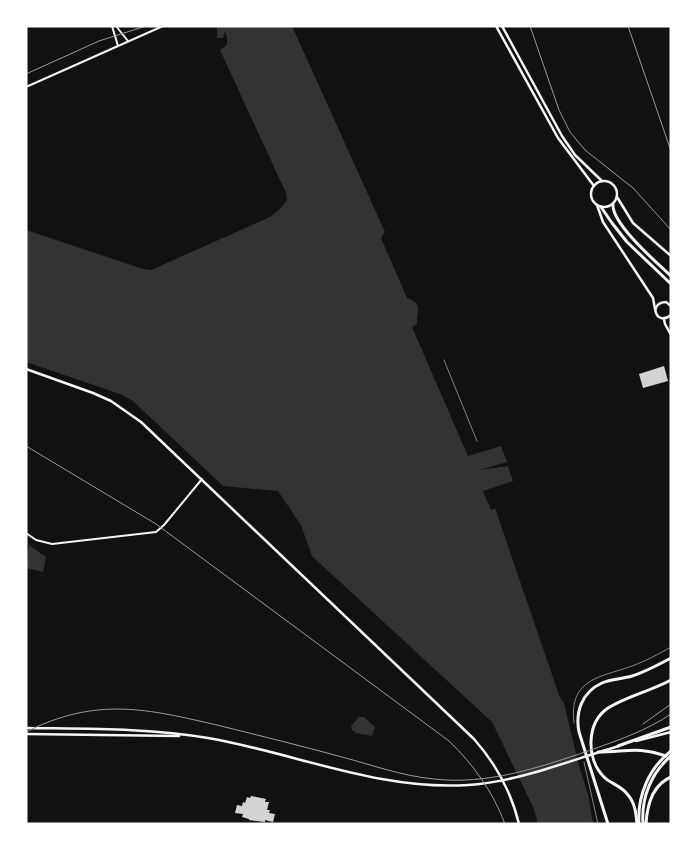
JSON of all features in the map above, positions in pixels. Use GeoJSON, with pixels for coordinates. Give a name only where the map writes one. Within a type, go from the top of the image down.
{"type":"FeatureCollection","features":[{"type":"Feature","properties":{"kind":"main road"},"geometry":{"type":"LineString","coordinates":[[496,26],[558,138],[594,186]]}},
{"type":"Feature","properties":{"kind":"main road"},"geometry":{"type":"LineString","coordinates":[[502,26],[562,136],[575,155],[602,181],[614,185],[617,197],[634,222],[671,256]]}},
{"type":"Feature","properties":{"kind":"main road"},"geometry":{"type":"LineString","coordinates":[[602,181],[594,186],[592,198],[597,205],[603,222],[653,298],[658,317],[664,319],[671,315]]}},
{"type":"Feature","properties":{"kind":"main road"},"geometry":{"type":"LineString","coordinates":[[597,205],[607,207],[617,197]]}},
{"type":"Feature","properties":{"kind":"main road"},"geometry":{"type":"LineString","coordinates":[[612,204],[614,215],[622,225],[671,276]]}},
{"type":"Feature","properties":{"kind":"main road"},"geometry":{"type":"LineString","coordinates":[[601,207],[627,242],[670,283]]}},
{"type":"Feature","properties":{"kind":"main road"},"geometry":{"type":"LineString","coordinates":[[656,309],[658,304],[663,302],[671,306]]}},
{"type":"Feature","properties":{"kind":"main road"},"geometry":{"type":"LineString","coordinates":[[664,319],[671,335]]}},
{"type":"Feature","properties":{"kind":"main road"},"geometry":{"type":"LineString","coordinates":[[26,370],[93,393],[123,409],[141,422],[474,739],[500,774],[513,803],[519,824]]}},
{"type":"Feature","properties":{"kind":"main road"},"geometry":{"type":"LineString","coordinates":[[608,824],[579,732],[578,719],[580,707],[588,693],[599,685],[638,674],[671,658]]}},
{"type":"Feature","properties":{"kind":"main road"},"geometry":{"type":"LineString","coordinates":[[641,824],[634,804],[628,794],[605,778],[599,770],[591,746],[591,732],[596,720],[606,709],[671,680]]}},
{"type":"Feature","properties":{"kind":"main road"},"geometry":{"type":"LineString","coordinates":[[618,746],[671,727]]}},
{"type":"Feature","properties":{"kind":"main road"},"geometry":{"type":"LineString","coordinates":[[26,728],[196,736],[386,780],[436,785],[469,785],[495,782],[671,732]]}},
{"type":"Feature","properties":{"kind":"main road"},"geometry":{"type":"LineString","coordinates":[[26,734],[196,736]]}},
{"type":"Feature","properties":{"kind":"main road"},"geometry":{"type":"LineString","coordinates":[[598,752],[635,749],[671,757]]}},
{"type":"Feature","properties":{"kind":"main road"},"geometry":{"type":"LineString","coordinates":[[641,824],[639,806],[646,782],[658,763],[671,751]]}},
{"type":"Feature","properties":{"kind":"main road"},"geometry":{"type":"LineString","coordinates":[[641,824],[643,807],[650,782],[661,764],[671,757]]}},
{"type":"Feature","properties":{"kind":"main road"},"geometry":{"type":"LineString","coordinates":[[641,824],[655,790],[661,783],[671,777]]}},
{"type":"Feature","properties":{"kind":"street"},"geometry":{"type":"LineString","coordinates":[[112,26],[118,46]]}},
{"type":"Feature","properties":{"kind":"street"},"geometry":{"type":"LineString","coordinates":[[116,26],[128,41]]}},
{"type":"Feature","properties":{"kind":"street"},"geometry":{"type":"LineString","coordinates":[[26,87],[164,26]]}},
{"type":"Feature","properties":{"kind":"street"},"geometry":{"type":"LineString","coordinates":[[26,533],[36,540],[52,544],[156,532],[202,479]]}},
{"type":"Feature","properties":{"kind":"lane"},"geometry":{"type":"LineString","coordinates":[[444,360],[477,441]]}},
{"type":"Feature","properties":{"kind":"shaded area"},"geometry":{"type":"Polygon","coordinates":[[[217,26],[292,26],[385,232],[381,238],[407,298],[417,305],[417,324],[412,327],[468,456],[501,446],[507,462],[480,470],[508,466],[513,481],[483,491],[491,510],[495,508],[560,698],[564,703],[579,766],[588,794],[593,824],[538,824],[534,809],[492,722],[312,556],[301,525],[278,491],[223,486],[133,401],[120,394],[26,362],[26,230],[151,270],[270,217],[287,200],[286,193],[220,50],[227,45],[227,38],[225,31],[223,38],[217,38],[217,26]]]}},
{"type":"Feature","properties":{"kind":"shaded area"},"geometry":{"type":"Polygon","coordinates":[[[29,545],[46,557],[43,572],[26,568],[29,545]]]}},
{"type":"Feature","properties":{"kind":"shaded area"},"geometry":{"type":"Polygon","coordinates":[[[359,717],[364,717],[375,727],[372,736],[356,733],[352,730],[351,726],[359,717]]]}},
{"type":"Feature","properties":{"kind":"building"},"geometry":{"type":"Polygon","coordinates":[[[664,366],[668,381],[643,388],[639,374],[664,366]]]}},
{"type":"Feature","properties":{"kind":"building"},"geometry":{"type":"Polygon","coordinates":[[[251,796],[266,799],[265,802],[269,802],[267,810],[270,810],[269,813],[275,814],[273,822],[249,820],[242,817],[243,814],[235,813],[237,805],[242,806],[247,797],[250,798],[251,796]]]}},
{"type":"Feature","properties":{"kind":"railway"},"geometry":{"type":"LineString","coordinates":[[26,74],[99,41],[146,26]]}},
{"type":"Feature","properties":{"kind":"railway"},"geometry":{"type":"LineString","coordinates":[[530,26],[559,110],[570,132],[585,150],[633,188],[671,230]]}},
{"type":"Feature","properties":{"kind":"railway"},"geometry":{"type":"LineString","coordinates":[[628,26],[671,151]]}},
{"type":"Feature","properties":{"kind":"railway"},"geometry":{"type":"LineString","coordinates":[[26,446],[156,524],[449,741],[482,780],[495,801],[505,824]]}},
{"type":"Feature","properties":{"kind":"railway"},"geometry":{"type":"LineString","coordinates":[[643,724],[671,704]]}},
{"type":"Feature","properties":{"kind":"railway"},"geometry":{"type":"LineString","coordinates":[[26,732],[76,713],[123,709],[146,711],[221,726],[422,778],[473,780],[512,774],[588,751],[631,735],[671,714]]}}]}
